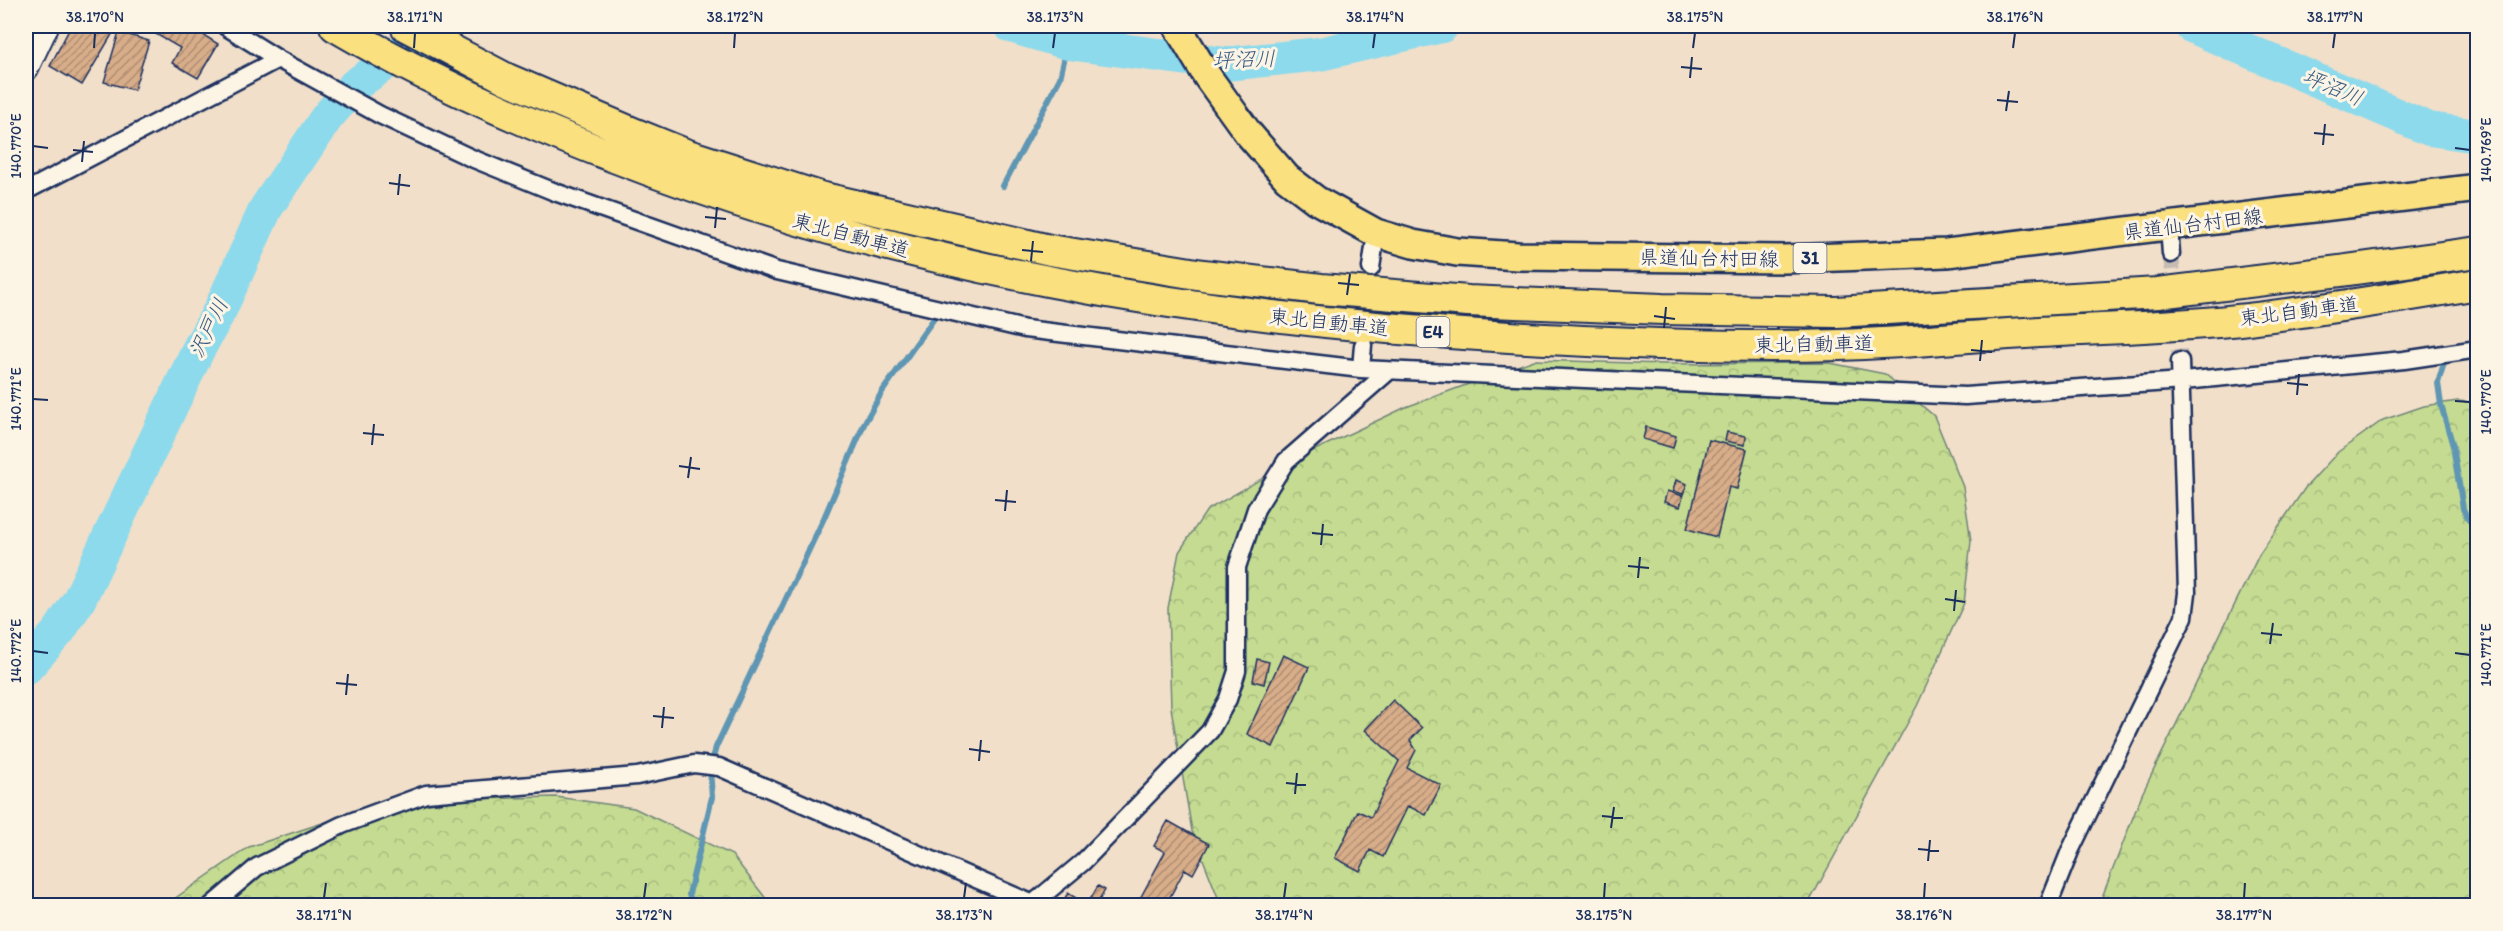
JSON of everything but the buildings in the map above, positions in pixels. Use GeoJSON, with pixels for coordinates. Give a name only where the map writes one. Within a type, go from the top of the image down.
{"type":"FeatureCollection","features":[{"type":"Feature","properties":{"kind":"highway","name":"東北自動車道"},"geometry":{"type":"LineString","coordinates":[[335,26],[487,105],[702,191],[818,227],[934,258],[1046,282],[1144,300],[1317,321],[1437,333],[1562,340],[1711,345],[1834,345],[1926,342],[2245,319],[2394,299],[2478,284]]}},
{"type":"Feature","properties":{"kind":"highway","name":"東北自動車道"},"geometry":{"type":"LineString","coordinates":[[406,26],[507,79],[643,137],[685,154],[820,197],[946,228],[1050,250],[1203,274],[1321,288],[1491,302],[1662,309],[1836,312],[2158,293],[2478,252]]}},
{"type":"Feature","properties":{"kind":"main road"},"geometry":{"type":"LineString","coordinates":[[26,68],[46,26]]}},
{"type":"Feature","properties":{"kind":"main road","name":"県道仙台村田線"},"geometry":{"type":"LineString","coordinates":[[1177,26],[1207,76],[1248,133],[1287,178],[1316,200],[1376,233],[1413,244],[1457,252],[1518,256],[1784,259],[1947,253],[2478,188]]}},
{"type":"Feature","properties":{"kind":"street"},"geometry":{"type":"LineString","coordinates":[[225,26],[278,59],[380,115],[469,157],[555,192],[777,271],[1025,329],[1389,371],[1542,375],[1965,396],[2183,381],[2404,360],[2478,349]]}},
{"type":"Feature","properties":{"kind":"street"},"geometry":{"type":"LineString","coordinates":[[26,191],[278,59]]}},
{"type":"Feature","properties":{"kind":"street"},"geometry":{"type":"LineString","coordinates":[[2169,227],[2171,254]]}},
{"type":"Feature","properties":{"kind":"street"},"geometry":{"type":"LineString","coordinates":[[1371,268],[1376,233]]}},
{"type":"Feature","properties":{"kind":"street"},"geometry":{"type":"LineString","coordinates":[[1361,369],[1363,345]]}},
{"type":"Feature","properties":{"kind":"street"},"geometry":{"type":"LineString","coordinates":[[2048,906],[2070,851],[2184,616],[2187,593],[2183,381],[2180,361]]}},
{"type":"Feature","properties":{"kind":"street"},"geometry":{"type":"LineString","coordinates":[[210,906],[257,867],[342,825],[426,794],[637,776],[712,765],[1030,904],[1083,862],[1210,731],[1228,699],[1237,670],[1237,567],[1256,509],[1286,461],[1389,371]]}},
{"type":"Feature","properties":{"kind":"green space"},"geometry":{"type":"Polygon","coordinates":[[[1534,360],[1665,364],[1830,363],[1885,374],[1934,416],[1963,487],[1971,541],[1964,603],[1917,706],[1807,906],[1221,905],[1192,831],[1171,708],[1168,608],[1179,552],[1207,510],[1296,459],[1406,407],[1534,360]]]}},
{"type":"Feature","properties":{"kind":"green space"},"geometry":{"type":"Polygon","coordinates":[[[2458,401],[2478,403],[2477,905],[2099,905],[2142,794],[2259,555],[2305,488],[2338,452],[2383,420],[2424,406],[2458,401]]]}},
{"type":"Feature","properties":{"kind":"green space"},"geometry":{"type":"Polygon","coordinates":[[[556,797],[634,808],[732,855],[771,905],[164,906],[249,847],[347,815],[467,799],[556,797]]]}},
{"type":"Feature","properties":{"kind":"waterway","name":"沢戸川"},"geometry":{"type":"LineString","coordinates":[[26,668],[59,631],[79,600],[198,350],[220,310],[266,208],[327,117],[355,85],[438,26]]}},
{"type":"Feature","properties":{"kind":"waterway","name":"坪沼川"},"geometry":{"type":"LineString","coordinates":[[1011,26],[1068,43],[1226,64],[1320,54],[1442,26]]}},
{"type":"Feature","properties":{"kind":"waterway","name":"坪沼川"},"geometry":{"type":"LineString","coordinates":[[2191,26],[2429,129],[2478,136]]}},
{"type":"Feature","properties":{"kind":"waterway"},"geometry":{"type":"LineString","coordinates":[[1003,186],[1060,78],[1068,43]]}},
{"type":"Feature","properties":{"kind":"waterway"},"geometry":{"type":"LineString","coordinates":[[692,906],[689,894],[712,797],[710,769],[716,747],[824,518],[865,422],[882,392],[935,317]]}},
{"type":"Feature","properties":{"kind":"waterway"},"geometry":{"type":"LineString","coordinates":[[2444,363],[2438,383],[2441,405],[2453,446],[2463,509],[2478,530]]}},
{"type":"Feature","properties":{"kind":"tunnel"},"geometry":{"type":"LineString","coordinates":[[2171,254],[2180,361]]}}]}
